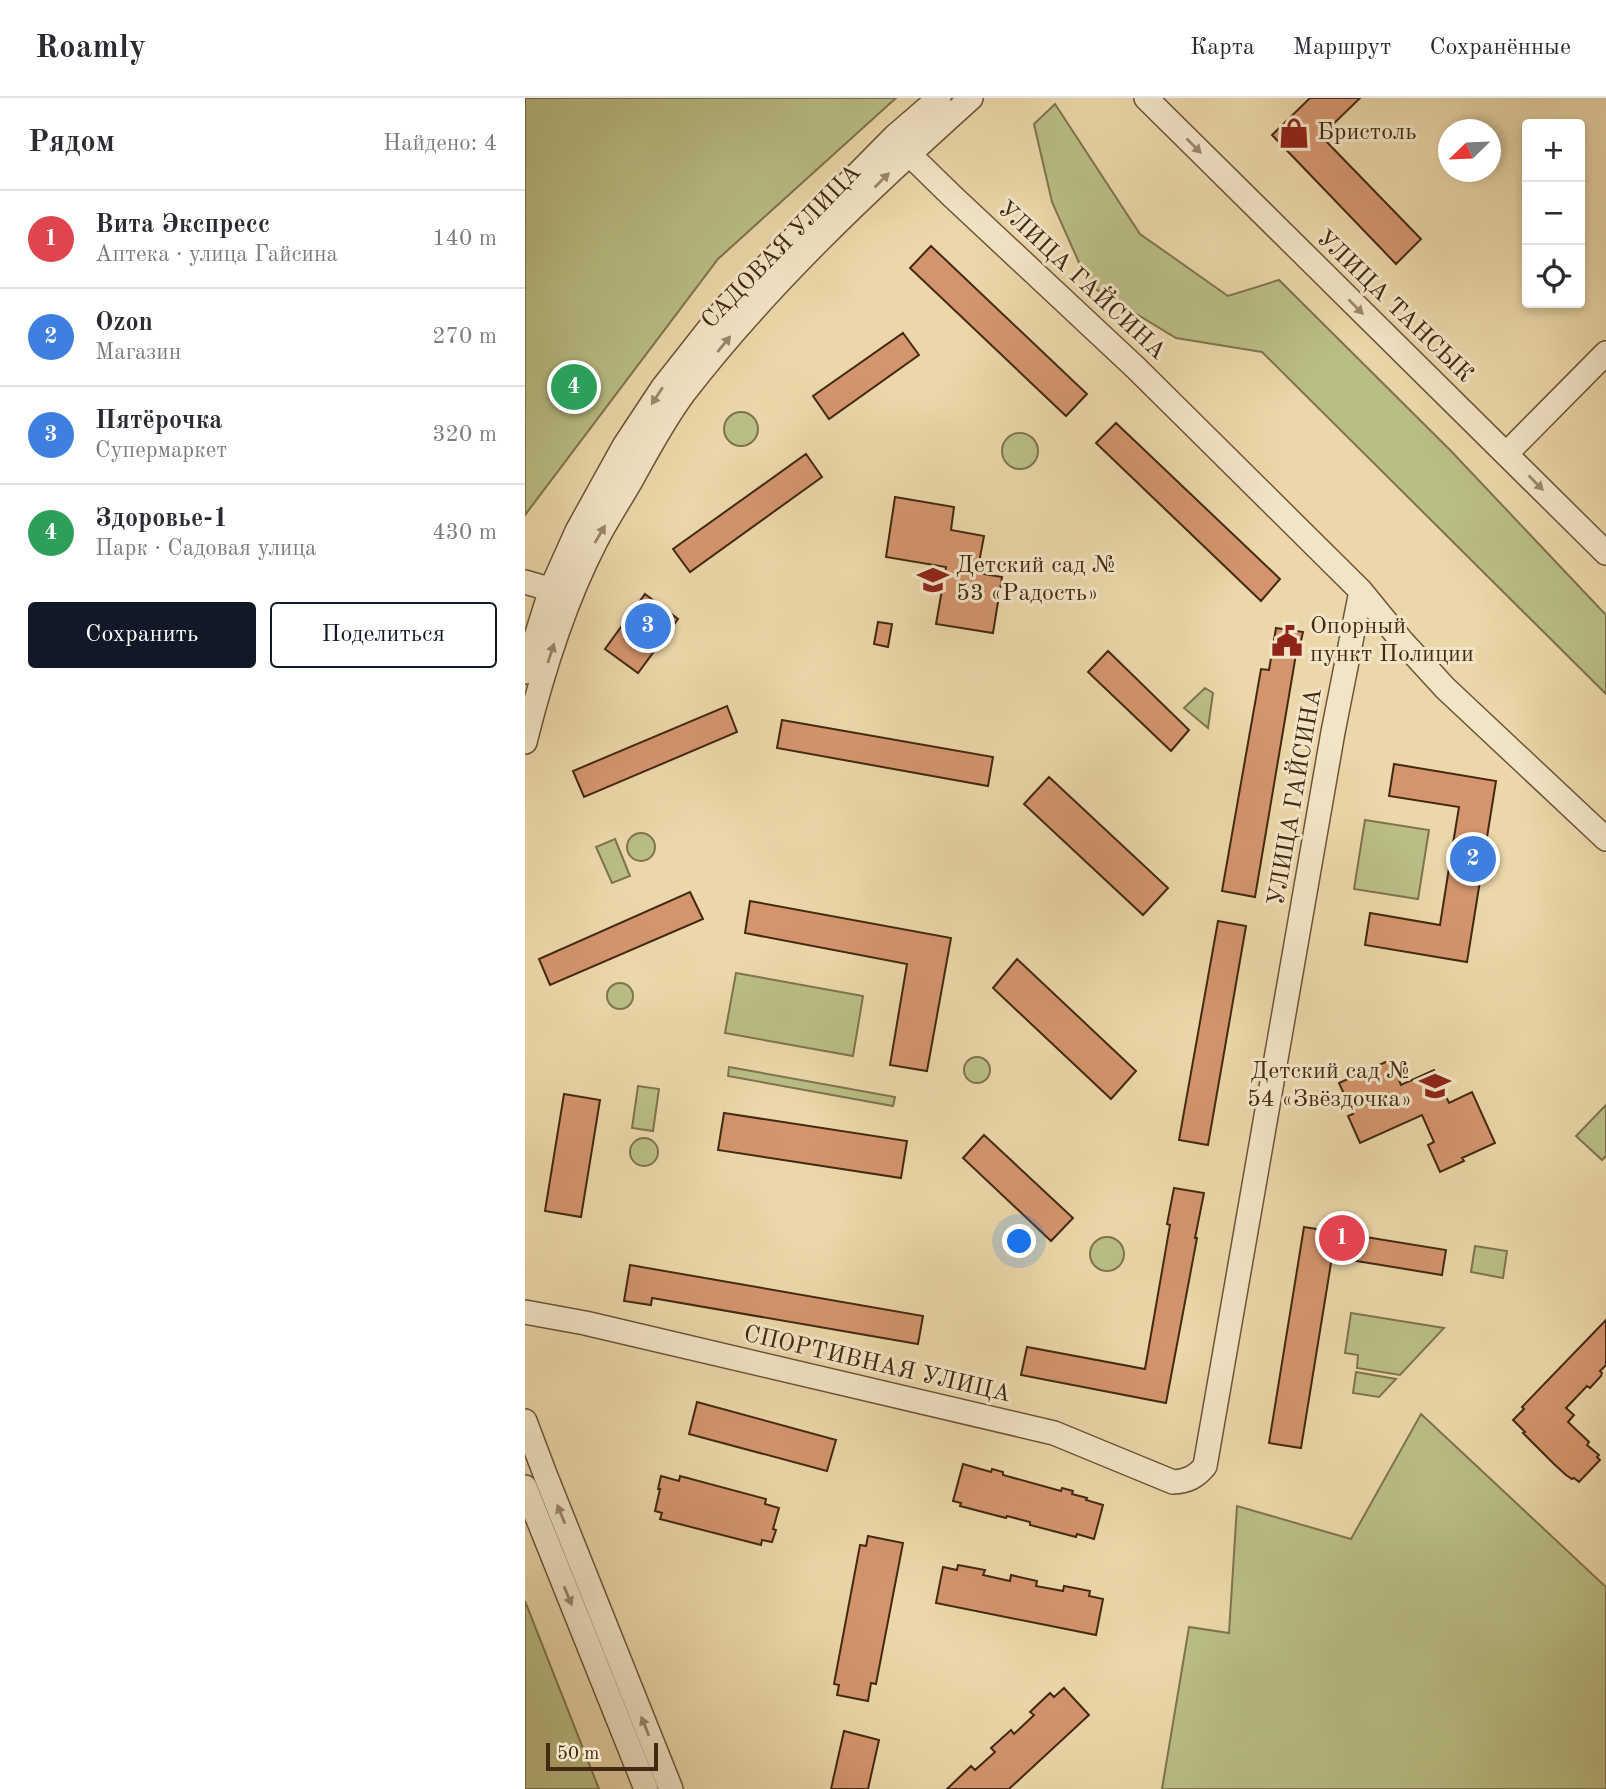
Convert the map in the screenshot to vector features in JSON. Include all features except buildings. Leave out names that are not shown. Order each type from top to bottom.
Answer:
[{"type":"street","name":"САДОВАЯ УЛИЦА","points":[[561,592],[577,531],[624,446],[663,387],[726,307],[895,136],[939,98]]},
{"type":"street","name":"САДОВАЯ УЛИЦА","points":[[561,592],[595,542],[665,420],[758,303],[909,154],[971,98]]},
{"type":"street","name":"УЛИЦА ТАНСЫК","points":[[1146,98],[1606,553]]},
{"type":"street","name":"УЛИЦА ГАЙСИНА","points":[[909,154],[1136,368],[1361,591],[1333,732],[1205,1466]]},
{"type":"street","points":[[1506,454],[1606,353]]},
{"type":"street","points":[[525,582],[561,592]]},
{"type":"street","points":[[1361,591],[1435,678],[1606,839]]},
{"type":"street","points":[[525,672],[561,592]]},
{"type":"street","points":[[525,742],[561,592]]},
{"type":"street","name":"СПОРТИВНАЯ УЛИЦА","points":[[525,1312],[585,1323],[1053,1433],[1173,1482],[1191,1479],[1205,1466]]},
{"type":"street","points":[[525,1421],[671,1789]]},
{"type":"street","points":[[525,1487],[646,1789]]},
{"type":"green space","points":[[525,98],[896,98],[718,259],[525,515]]},
{"type":"green space","points":[[1055,104],[1140,234],[1228,296],[1279,280],[1451,451],[1606,615],[1606,694],[1262,352],[1176,338],[1089,285],[1052,202],[1034,124]]},
{"type":"green space","points":[[741,412],[753,417],[758,429],[753,441],[741,446],[729,441],[724,429],[729,417]]},
{"type":"green space","points":[[1020,433],[1033,438],[1038,451],[1033,464],[1020,469],[1007,464],[1002,451],[1007,438]]},
{"type":"green space","points":[[1205,688],[1213,693],[1208,728],[1184,708]]},
{"type":"green space","points":[[1365,820],[1429,830],[1418,899],[1354,889]]},
{"type":"green space","points":[[641,833],[651,837],[655,847],[651,857],[641,861],[631,857],[627,847],[631,837]]},
{"type":"green space","points":[[615,839],[630,876],[612,883],[596,847]]},
{"type":"green space","points":[[736,973],[863,996],[853,1056],[725,1033]]},
{"type":"green space","points":[[620,983],[629,987],[633,996],[629,1005],[620,1009],[611,1005],[607,996],[611,987]]},
{"type":"green space","points":[[977,1057],[986,1061],[990,1070],[986,1079],[977,1083],[968,1079],[964,1070],[968,1061]]},
{"type":"green space","points":[[729,1067],[895,1097],[893,1106],[728,1076]]},
{"type":"green space","points":[[638,1086],[659,1089],[653,1131],[632,1128]]},
{"type":"green space","points":[[1606,1105],[1606,1156],[1602,1160],[1576,1136]]},
{"type":"green space","points":[[644,1138],[654,1142],[658,1152],[654,1162],[644,1166],[634,1162],[630,1152],[634,1142]]},
{"type":"green space","points":[[1107,1237],[1119,1242],[1124,1254],[1119,1266],[1107,1271],[1095,1266],[1090,1254],[1095,1242]]},
{"type":"green space","points":[[1475,1246],[1507,1251],[1503,1278],[1471,1272]]},
{"type":"green space","points":[[1351,1313],[1444,1328],[1400,1375],[1357,1368],[1358,1355],[1345,1353]]},
{"type":"green space","points":[[1356,1372],[1396,1379],[1379,1397],[1353,1393]]},
{"type":"green space","points":[[1421,1414],[1606,1587],[1606,1789],[1162,1789],[1189,1627],[1229,1633],[1237,1506],[1351,1539]]},
{"type":"green space","points":[[525,1601],[599,1789],[525,1789]]},
{"type":"place","name":"Бристоль","points":[[1294,133]]},
{"type":"place","name":"Здоровье-1","points":[[574,387]]},
{"type":"place","name":"Детский сад № 53 «Радость»","points":[[933,580]]},
{"type":"place","name":"Пятёрочка","points":[[648,626]]},
{"type":"place","name":"Опорный пункт Полиции","points":[[1287,641]]},
{"type":"place","name":"Ozon","points":[[1473,859]]},
{"type":"place","name":"Детский сад № 54 «Звёздочка»","points":[[1435,1086]]},
{"type":"place","name":"Вита Экспресс","points":[[1342,1238]]}]
